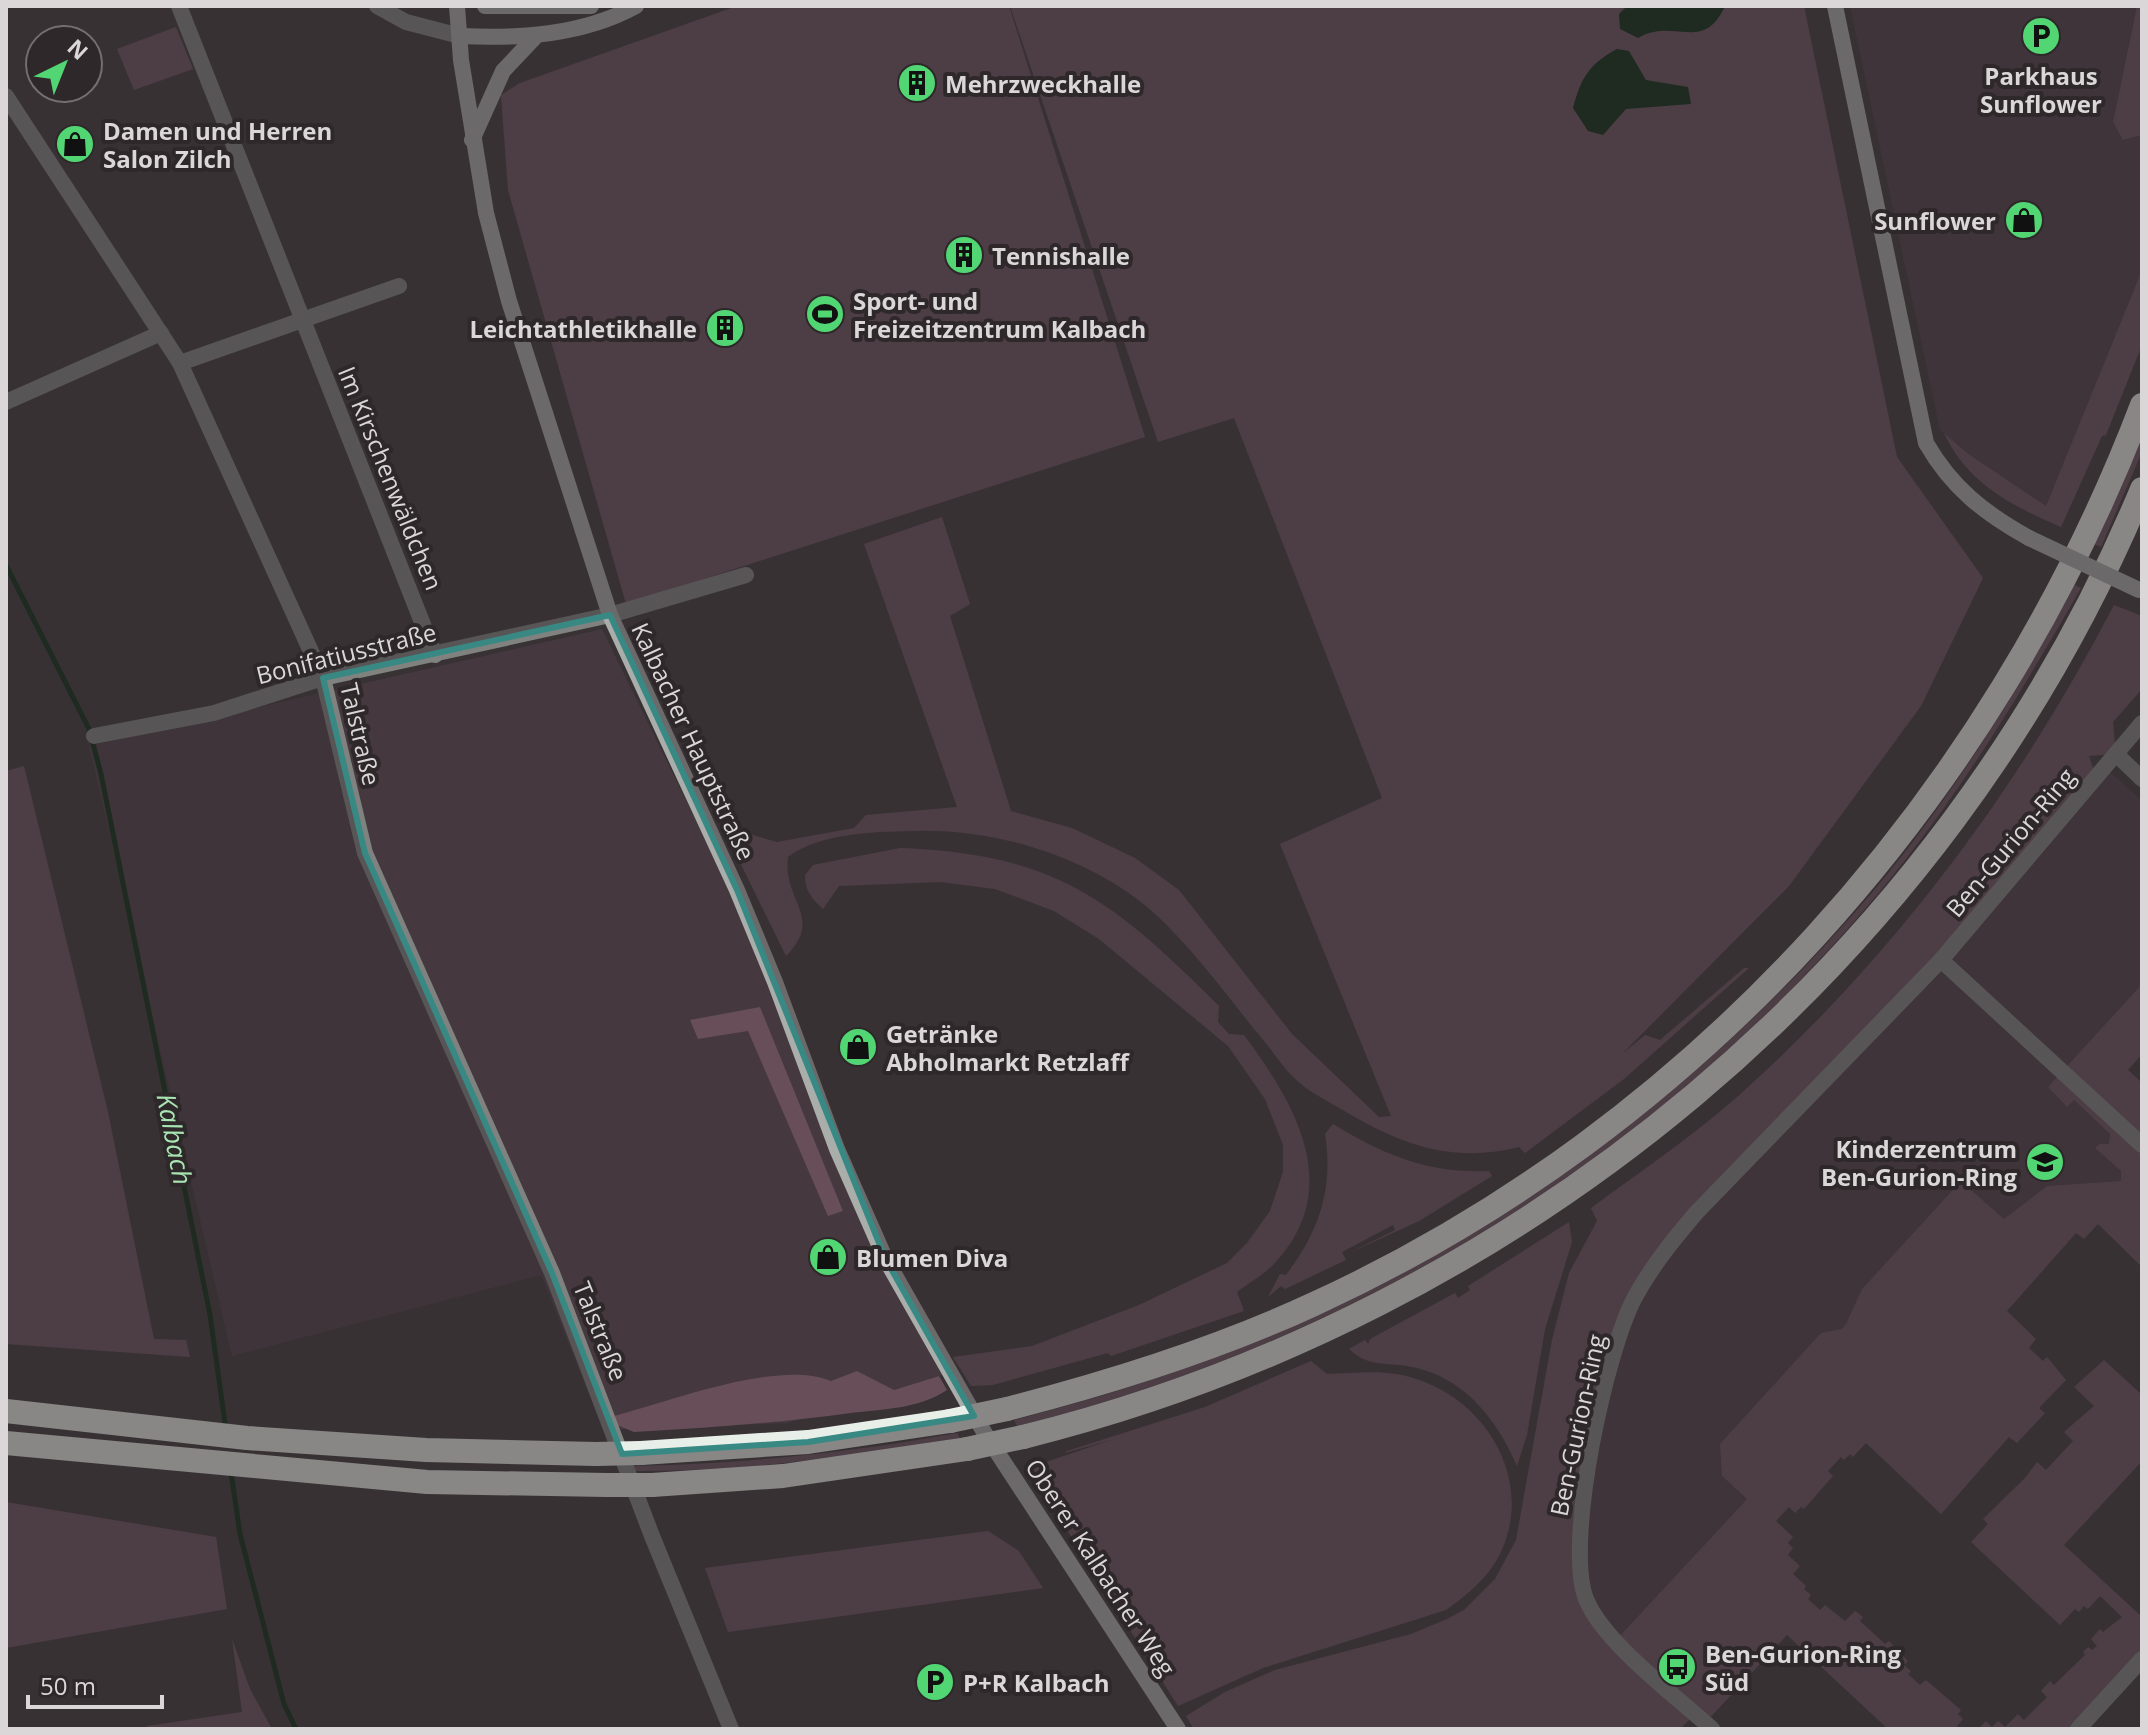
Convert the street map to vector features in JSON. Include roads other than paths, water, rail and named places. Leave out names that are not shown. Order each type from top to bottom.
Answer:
[{"type":"highway","points":[[6,1411],[247,1438],[426,1450],[596,1454],[808,1442],[950,1421],[1101,1384],[1179,1359],[1315,1304],[1378,1272],[1535,1180],[1684,1066],[1793,963],[1919,815],[2017,667],[2084,542],[2142,405]]},
{"type":"highway","points":[[6,1443],[427,1482],[652,1485],[783,1476],[976,1440],[1023,1437],[1170,1395],[1273,1354],[1386,1303],[1458,1264],[1576,1187],[1708,1086],[1818,982],[1937,843],[2042,686],[2114,556],[2142,489]]},
{"type":"street","name":"Im Kirschenwäldchen","points":[[179,6],[435,655]]},
{"type":"street","points":[[377,6],[406,22],[460,36],[537,35],[606,22],[636,6]]},
{"type":"street","name":"Kalbacher Hauptstraße","points":[[457,6],[472,140],[509,301],[610,615],[737,890],[837,1149],[885,1258],[976,1440]]},
{"type":"street","points":[[485,6],[591,6]]},
{"type":"street","points":[[1835,6],[1926,443],[1943,473],[1979,508],[2029,538],[2140,591]]},
{"type":"street","points":[[472,140],[503,71],[537,35]]},
{"type":"street","name":"Talstraße","points":[[6,96],[180,363],[323,678],[365,853],[552,1273],[652,1536],[731,1729]]},
{"type":"street","points":[[180,363],[399,286]]},
{"type":"street","points":[[6,402],[161,333]]},
{"type":"street","name":"Bonifatiusstraße","points":[[94,736],[214,713],[323,678],[610,615],[746,575]]},
{"type":"street","name":"Ben-Gurion-Ring","points":[[1712,1729],[1600,1624],[1586,1600],[1578,1572],[1577,1534],[1614,1350],[1634,1299],[1659,1258],[1686,1224],[1941,960],[2142,723]]},
{"type":"street","points":[[2116,754],[2142,779]]},
{"type":"street","points":[[1941,960],[2142,1145]]},
{"type":"street","name":"Oberer Kalbacher Weg","points":[[976,1440],[1178,1729]]},
{"type":"street","points":[[2078,1729],[2142,1659]]},
{"type":"waterway","name":"Kalbach","points":[[6,565],[89,729],[101,774],[210,1315],[226,1430]]},
{"type":"waterway","name":"Kalbach","points":[[231,1472],[240,1534],[284,1704],[296,1729]]},
{"type":"place","name":"Parkhaus Sunflower","points":[[2041,36]]},
{"type":"place","name":"Mehrzweckhalle","points":[[917,83]]},
{"type":"place","name":"Damen und Herren Salon Zilch","points":[[75,144]]},
{"type":"place","name":"Sunflower","points":[[2024,220]]},
{"type":"place","name":"Tennishalle","points":[[964,255]]},
{"type":"place","name":"Sport- und Freizeitzentrum Kalbach","points":[[825,314]]},
{"type":"place","name":"Leichtathletikhalle","points":[[725,328]]},
{"type":"place","name":"Getränke Abholmarkt Retzlaff","points":[[858,1047]]},
{"type":"place","name":"Kinderzentrum Ben-Gurion-Ring","points":[[2045,1162]]},
{"type":"place","name":"Blumen Diva","points":[[828,1257]]},
{"type":"place","name":"Ben-Gurion-Ring Süd","points":[[1677,1667]]},
{"type":"place","name":"P+R Kalbach","points":[[935,1682]]}]
